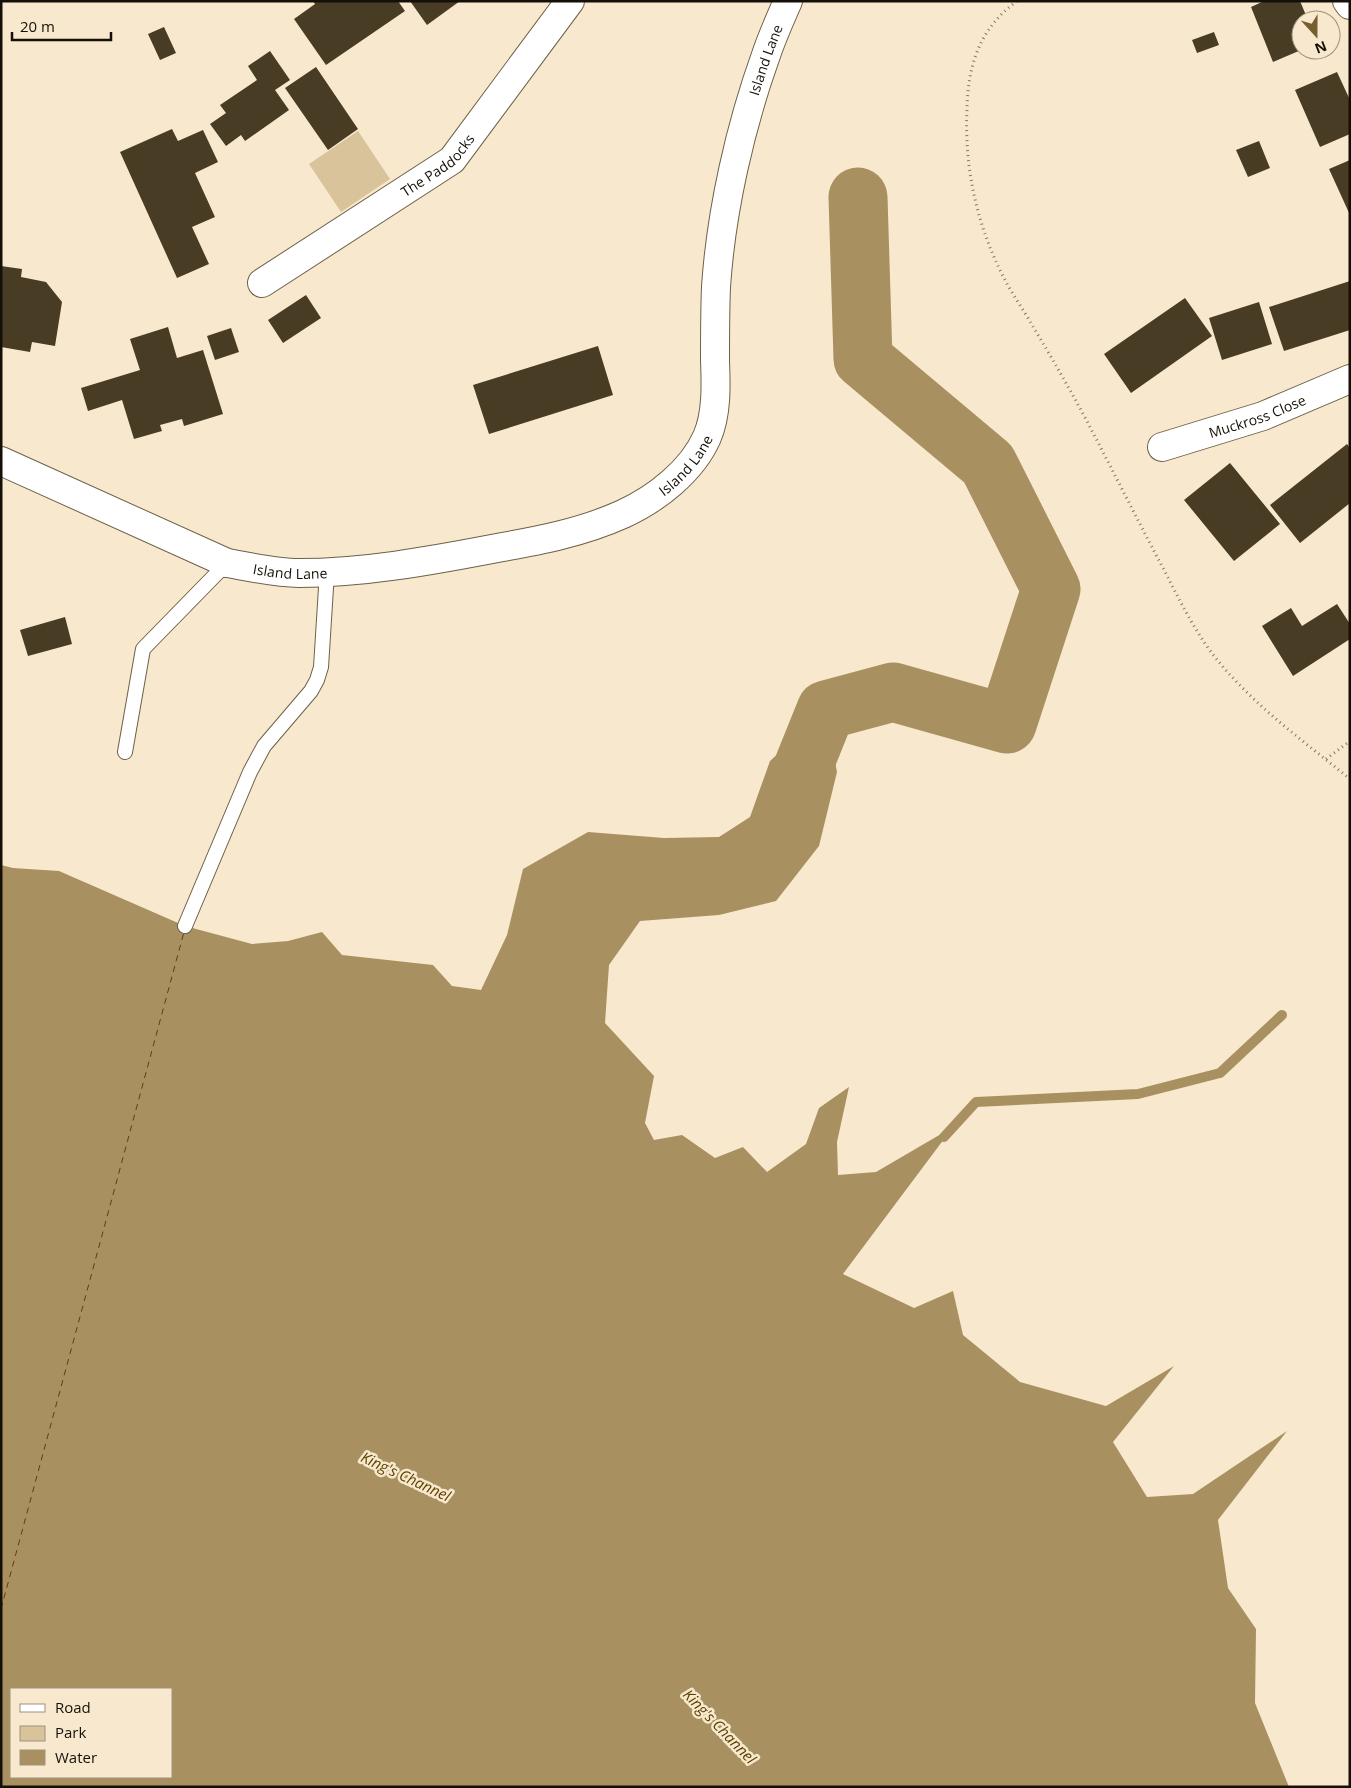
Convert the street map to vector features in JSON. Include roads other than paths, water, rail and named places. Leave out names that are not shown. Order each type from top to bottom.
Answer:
[{"type":"street","name":"The Paddocks","points":[[262,283],[452,160],[570,1]]},
{"type":"street","name":"Island Lane","points":[[1,461],[227,563],[274,571],[299,573],[327,572],[441,559],[553,538],[589,528],[625,514],[655,496],[680,475],[697,456],[708,435],[714,411],[716,382],[716,288],[722,229],[734,166],[749,108],[766,56],[788,1]]},
{"type":"street","points":[[1347,1],[1350,5]]},
{"type":"street","name":"Muckross Close","points":[[1162,447],[1263,416],[1350,378]]},
{"type":"lane","points":[[125,752],[143,649],[227,563]]},
{"type":"lane","points":[[186,926],[250,772],[264,746],[311,691],[317,680],[321,667],[327,572]]},
{"type":"water","name":"King's Channel","points":[[826,710],[837,772],[819,846],[776,901],[719,915],[640,921],[609,965],[605,1023],[654,1076],[645,1123],[654,1140],[682,1135],[715,1158],[743,1147],[767,1172],[806,1144],[819,1108],[849,1087],[837,1142],[838,1175],[876,1172],[953,1127],[843,1274],[914,1308],[953,1291],[963,1335],[1020,1382],[1106,1406],[1174,1366],[1113,1442],[1147,1497],[1193,1494],[1287,1431],[1218,1520],[1228,1588],[1256,1629],[1255,1703],[1289,1787],[1,1787],[1,865],[13,868],[59,871],[185,926],[252,944],[288,941],[322,932],[342,955],[433,965],[452,986],[481,990],[507,935],[523,869],[588,832],[664,838],[719,837],[750,817],[770,761]]},
{"type":"waterway","points":[[795,787],[826,710],[893,692],[1007,724],[1051,589],[988,464],[863,359],[858,197]]},
{"type":"waterway","points":[[944,1137],[976,1102],[1138,1094],[1220,1073],[1282,1015]]}]
